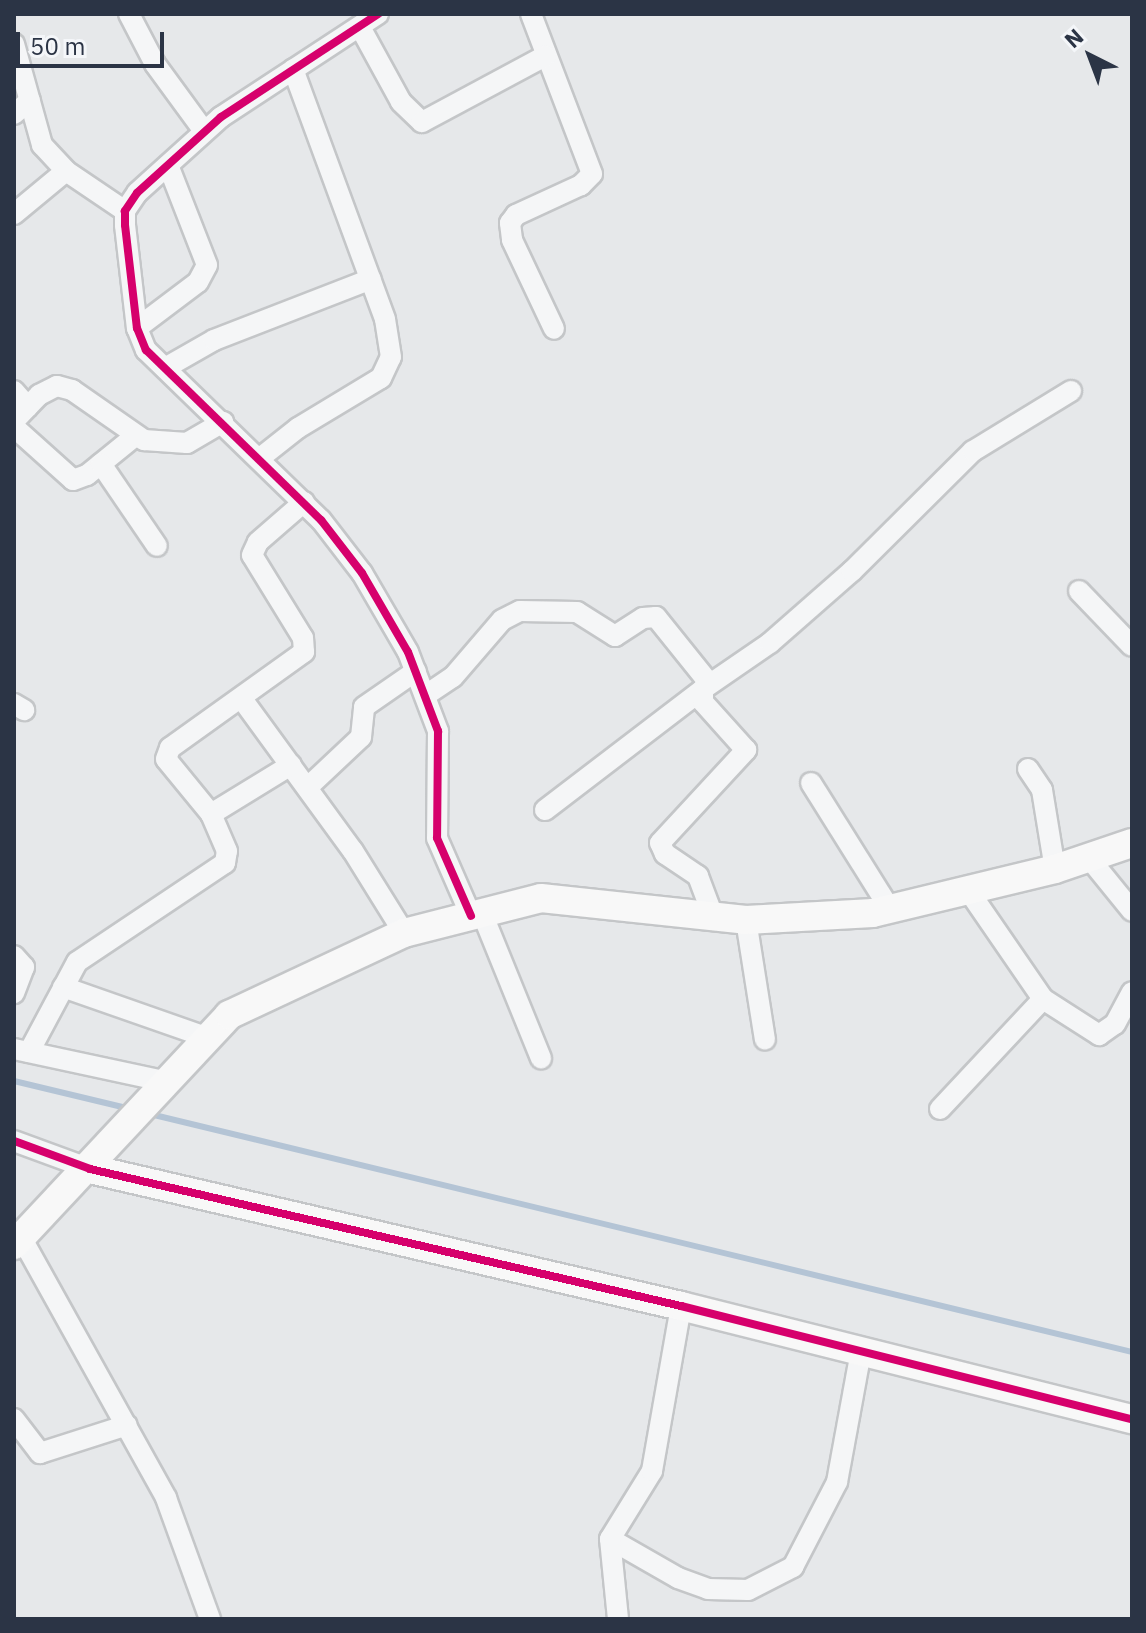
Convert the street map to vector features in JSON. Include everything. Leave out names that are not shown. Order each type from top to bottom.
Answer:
[{"type":"main road","points":[[18,1241],[95,1162],[159,1085],[229,1015],[404,933],[541,898],[746,920],[890,909],[1055,869],[1132,843]]},
{"type":"main road","points":[[95,1162],[1132,1419]]},
{"type":"street","points":[[129,14],[155,64],[204,131]]},
{"type":"street","points":[[378,14],[204,131],[125,211],[137,328],[146,350],[304,502],[362,573],[426,695],[440,755],[437,838],[541,1058]]},
{"type":"street","points":[[531,14],[592,174],[581,185],[516,215],[510,223],[512,240],[554,329]]},
{"type":"street","points":[[360,27],[408,112],[422,122],[545,56]]},
{"type":"street","points":[[14,44],[42,145],[66,171],[125,211]]},
{"type":"street","points":[[260,458],[389,369],[390,340],[371,279],[293,69]]},
{"type":"street","points":[[14,114],[30,100]]},
{"type":"street","points":[[137,328],[198,282],[207,265],[168,165]]},
{"type":"street","points":[[14,214],[66,171]]},
{"type":"street","points":[[165,368],[214,340],[371,279]]},
{"type":"street","points":[[19,406],[48,389],[64,386],[135,436],[176,445],[223,422]]},
{"type":"street","points":[[545,810],[706,686],[757,652],[812,607],[973,451],[1071,391]]},
{"type":"street","points":[[14,427],[65,477],[79,479],[135,436]]},
{"type":"street","points":[[101,464],[157,546]]},
{"type":"street","points":[[159,1085],[21,1051],[89,952],[225,863],[227,851],[211,814],[169,766],[166,754],[304,652],[303,638],[252,555],[258,542],[304,502]]},
{"type":"street","points":[[1079,591],[1132,646]]},
{"type":"street","points":[[426,695],[453,677],[502,620],[520,611],[577,612],[615,636],[643,618],[656,617],[706,686],[703,702],[746,750],[660,843],[665,854],[698,876],[713,916]]},
{"type":"street","points":[[308,787],[361,737],[364,707],[416,671]]},
{"type":"street","points":[[242,699],[308,787],[404,933]]},
{"type":"street","points":[[211,814],[291,765]]},
{"type":"street","points":[[1028,769],[1042,790],[1055,869]]},
{"type":"street","points":[[811,783],[890,909]]},
{"type":"street","points":[[1089,858],[1132,911]]},
{"type":"street","points":[[968,890],[1043,999],[1099,1035],[1115,1024],[1132,992]]},
{"type":"street","points":[[746,920],[765,1040]]},
{"type":"street","points":[[14,956],[24,967],[14,993]]},
{"type":"street","points":[[63,987],[206,1037]]},
{"type":"street","points":[[940,1109],[1043,999]]},
{"type":"street","points":[[14,1141],[95,1162]]},
{"type":"street","points":[[18,1241],[127,1425],[179,1528],[210,1619]]},
{"type":"street","points":[[618,1619],[610,1539],[652,1471],[681,1306]]},
{"type":"street","points":[[610,1539],[708,1589],[748,1590],[793,1567],[837,1482],[861,1351]]},
{"type":"street","points":[[14,1419],[40,1453],[127,1425]]},
{"type":"waterway","points":[[14,1081],[131,1109]]},
{"type":"waterway","points":[[150,1114],[1132,1352]]},
{"type":"cycle path","points":[[378,14],[221,117],[137,193],[125,211],[125,225],[137,328],[146,350],[321,520],[362,573],[408,652],[438,731],[437,838],[471,916]]},
{"type":"cycle path","points":[[14,1141],[90,1169],[681,1306],[1132,1419]]}]
